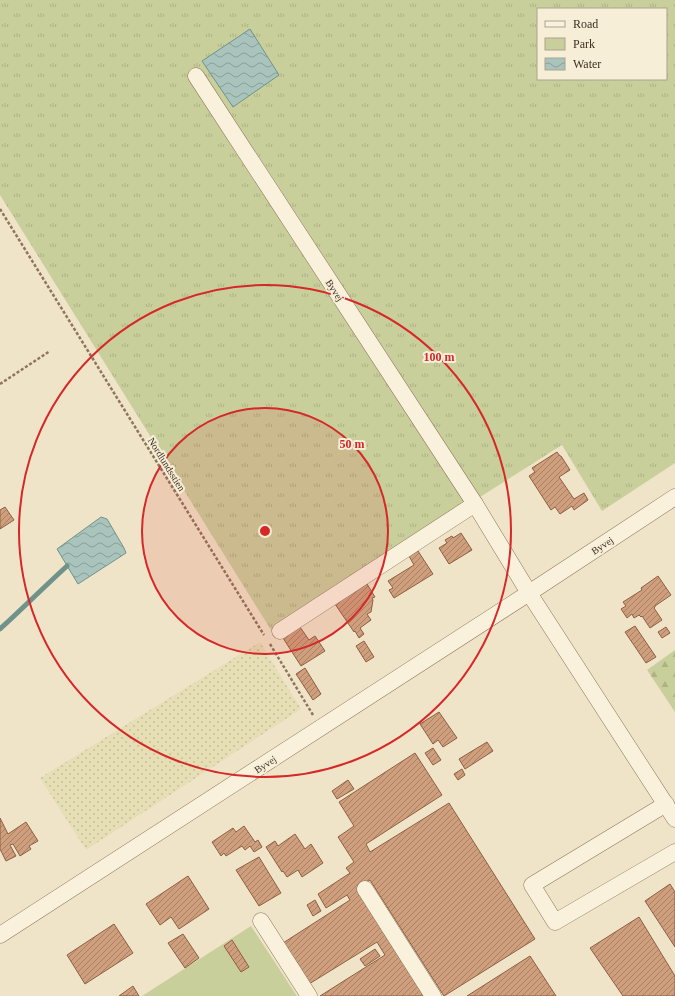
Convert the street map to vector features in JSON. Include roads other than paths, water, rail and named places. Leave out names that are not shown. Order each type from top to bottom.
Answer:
[{"type":"street","name":"Byvej","points":[[196,76],[475,504],[529,594]]},
{"type":"street","name":"Byvej","points":[[0,935],[529,594],[675,497]]},
{"type":"street","points":[[274,636],[475,504]]},
{"type":"street","points":[[529,594],[675,819]]},
{"type":"street","points":[[666,804],[532,885],[555,922],[675,852]]},
{"type":"street","points":[[365,889],[433,996]]},
{"type":"street","points":[[261,921],[308,996]]},
{"type":"water","points":[[250,29],[279,75],[233,107],[202,61]]},
{"type":"water","points":[[101,517],[107,519],[126,553],[78,584],[57,549]]},
{"type":"waterway","points":[[0,629],[67,566]]}]
